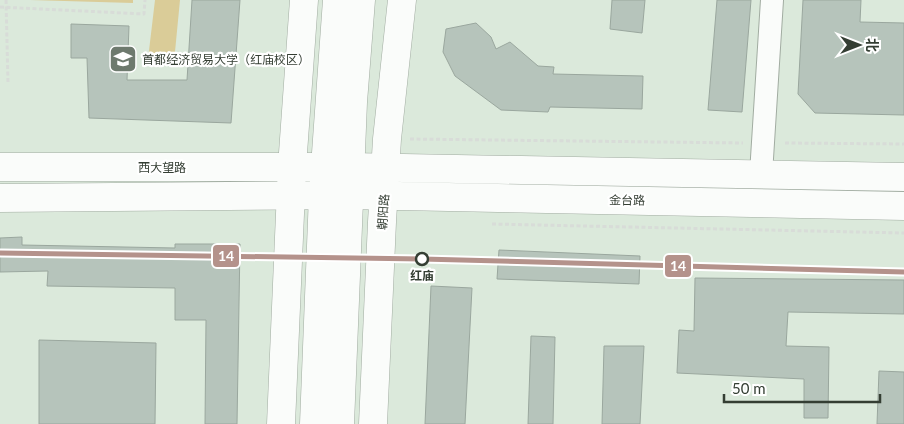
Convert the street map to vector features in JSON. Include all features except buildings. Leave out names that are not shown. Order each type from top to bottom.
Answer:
[{"type":"main road","points":[[281,424],[292,167],[304,0]]},
{"type":"main road","points":[[337,0],[338,167],[350,195],[340,424]]},
{"type":"main road","points":[[314,424],[323,195],[338,167],[361,0]]},
{"type":"main road","name":"朝阳路","points":[[373,424],[387,139],[402,0]]},
{"type":"main road","name":"西大望路","points":[[0,167],[338,167]]},
{"type":"main road","points":[[338,167],[904,177]]},
{"type":"main road","points":[[0,198],[323,195]]},
{"type":"main road","name":"金台路","points":[[323,195],[904,206]]},
{"type":"street","points":[[761,174],[772,0]]},
{"type":"path","points":[[6,0],[8,83]]},
{"type":"path","points":[[0,8],[144,14],[144,0]]},
{"type":"path","points":[[387,139],[904,144]]},
{"type":"path","points":[[490,224],[904,233]]},
{"type":"shaded area","points":[[30,0],[133,0],[133,3]]},
{"type":"shaded area","points":[[155,0],[180,0],[174,62],[148,59]]},
{"type":"transit line","name":"14","points":[[0,253],[422,259],[904,272]]},
{"type":"place","name":"首都经济贸易大学（红庙校区）","points":[[123,59]]},
{"type":"place","name":"红庙","points":[[422,259]]}]
